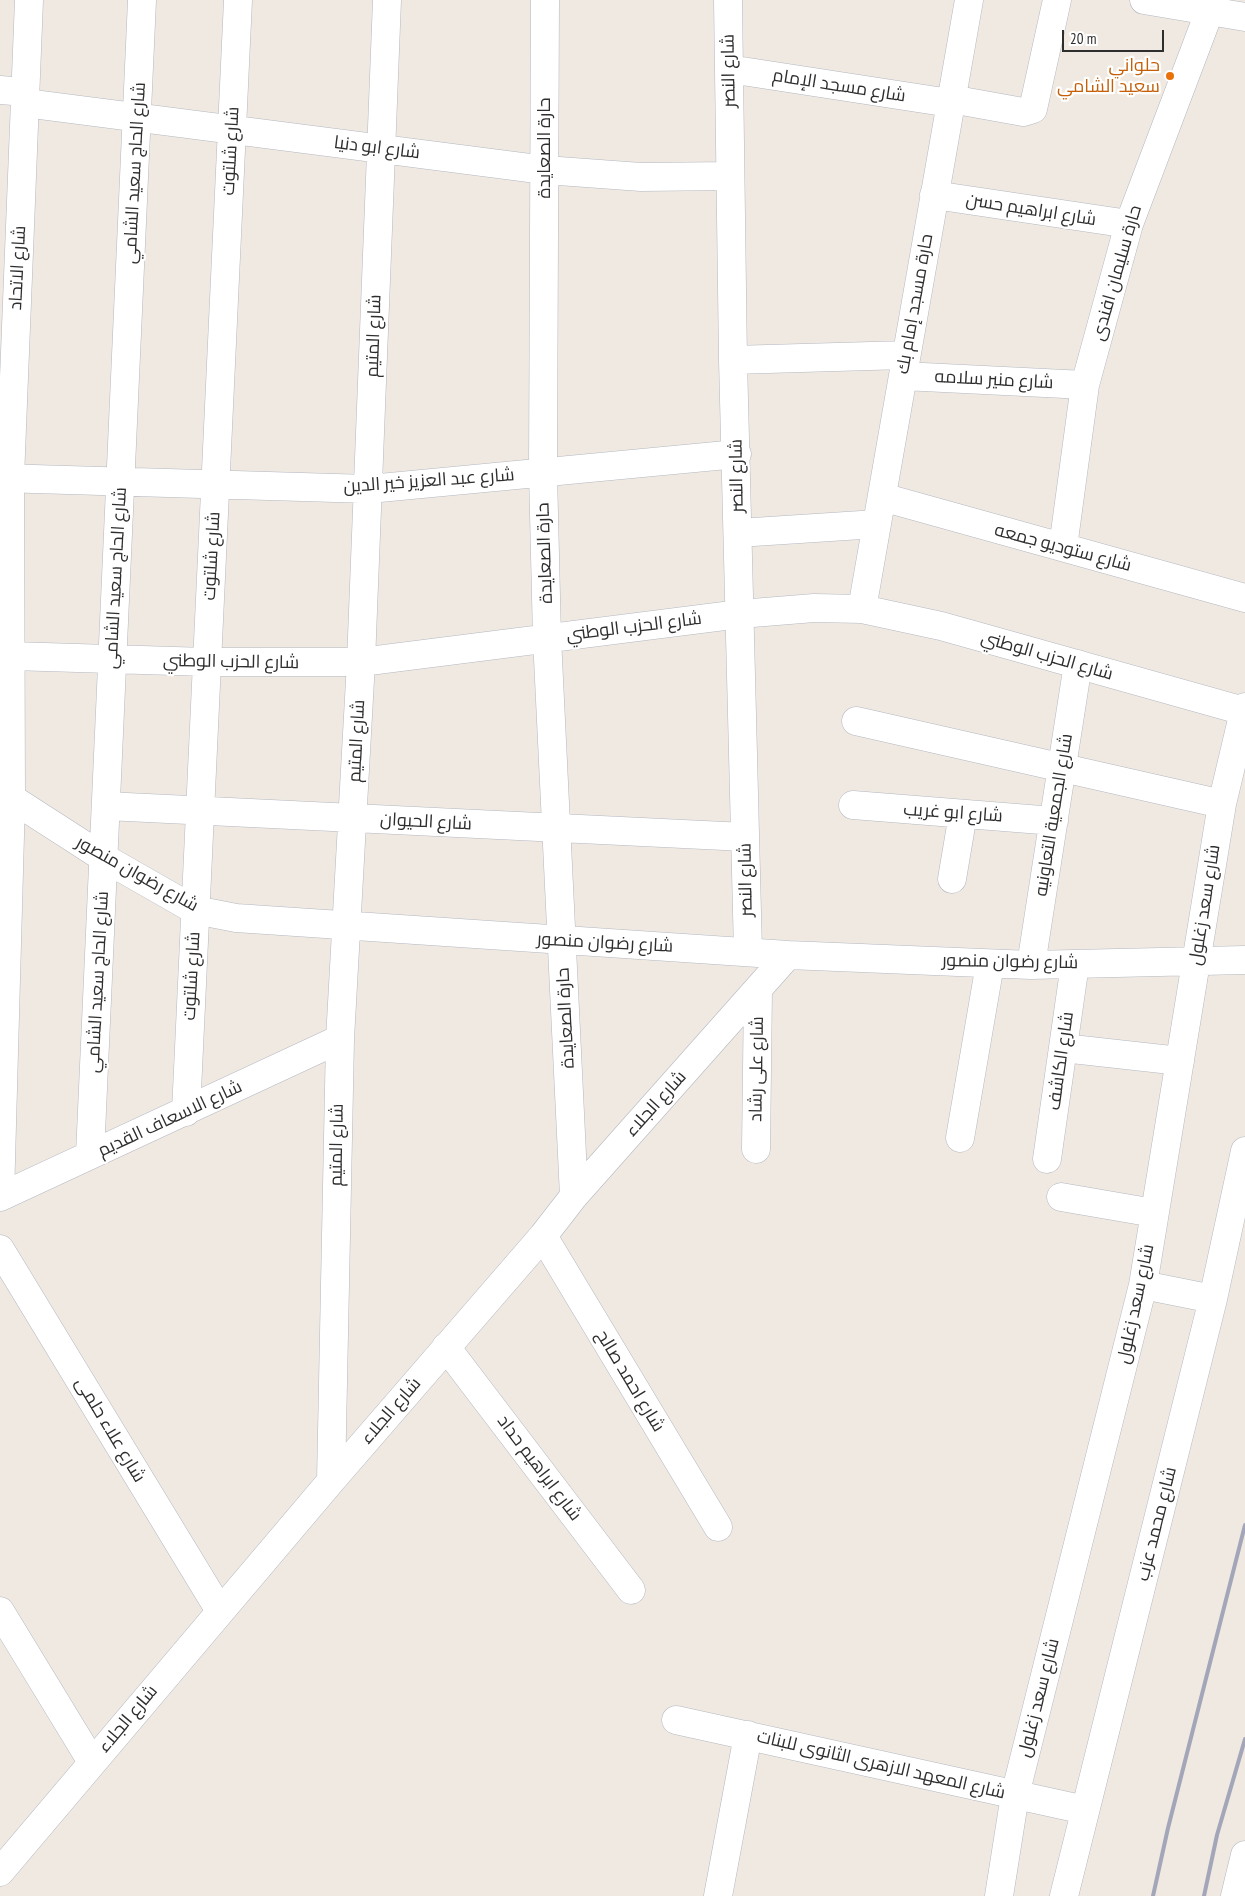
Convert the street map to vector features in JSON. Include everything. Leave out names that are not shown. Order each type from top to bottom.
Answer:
[{"type":"street","name":"شارع الاتحاد","points":[[0,1197],[8,640],[5,478],[9,255],[17,95],[29,0]]},
{"type":"street","name":"شارع الحاج سعيد الشامي","points":[[90,1156],[142,0]]},
{"type":"street","name":"شارع شلتوت","points":[[186,1112],[238,0]]},
{"type":"street","name":"شارع المتيم","points":[[331,1481],[340,1039],[361,662],[387,0]]},
{"type":"street","name":"حارة الصعايدة","points":[[545,0],[543,473],[547,638],[574,1196]]},
{"type":"street","name":"شارع النصر","points":[[728,0],[733,360],[737,454],[748,951]]},
{"type":"street","name":"حارة مسجد إمام بك","points":[[862,609],[969,0]]},
{"type":"street","name":"شارع مسجد الإمام","points":[[729,68],[1023,112],[1033,110],[1057,0]]},
{"type":"street","points":[[1144,0],[1233,11]]},
{"type":"street","name":"حارة سليمان افندى","points":[[1063,547],[1085,385],[1129,224],[1233,11]]},
{"type":"street","name":"شارع ابو دنيا","points":[[17,95],[137,118],[544,170],[641,177],[730,176]]},
{"type":"street","name":"شارع ابراهيم حسن","points":[[934,195],[1129,224]]},
{"type":"street","name":"شارع منير سلامه","points":[[733,360],[904,365],[1085,385]]},
{"type":"street","name":"شارع عبد العزيز خير الدين","points":[[5,478],[368,489],[737,454]]},
{"type":"street","name":"شارع ستوديو جمعه","points":[[882,497],[1245,598]]},
{"type":"street","points":[[738,533],[877,524]]},
{"type":"street","name":"شارع الحزب الوطني","points":[[8,640],[112,660],[361,662],[740,614],[814,608],[862,609],[941,626],[1244,709]]},
{"type":"street","name":"شارع الجمعية التعاونيه","points":[[1031,966],[1078,664]]},
{"type":"street","name":"شارع سعد زغلول","points":[[998,1896],[1015,1795],[1143,1285],[1222,804],[1244,709]]},
{"type":"street","points":[[856,721],[1222,804]]},
{"type":"street","name":"شارع رضوان منصور","points":[[6,795],[104,858],[195,910],[236,918],[788,955],[1031,966],[1245,960]]},
{"type":"street","name":"شارع ابو غريب","points":[[853,805],[1054,821]]},
{"type":"street","name":"شارع الحيوان","points":[[106,806],[745,837]]},
{"type":"street","points":[[952,879],[963,814]]},
{"type":"street","name":"شارع الجلاء","points":[[0,1872],[220,1611],[543,1236],[574,1196],[788,955]]},
{"type":"street","points":[[960,1138],[990,964]]},
{"type":"street","name":"شارع الكاشف","points":[[1047,1159],[1075,964]]},
{"type":"street","name":"شارع على رشاد","points":[[756,1149],[758,989]]},
{"type":"street","name":"شارع الاسعاف القديم","points":[[0,1197],[340,1039]]},
{"type":"street","points":[[1063,1048],[1180,1061]]},
{"type":"street","name":"شارع محمد عزب","points":[[1064,1896],[1213,1299],[1245,1152]]},
{"type":"street","points":[[1061,1197],[1154,1213]]},
{"type":"street","name":"شارع احمد صالح","points":[[543,1236],[718,1527]]},
{"type":"street","name":"شارع علاء حلمى","points":[[0,1249],[220,1611]]},
{"type":"street","points":[[1143,1285],[1213,1299]]},
{"type":"street","name":"شارع ابراهيم حداد","points":[[446,1347],[631,1590]]},
{"type":"street","points":[[0,1611],[92,1762]]},
{"type":"street","name":"شارع المعهد الازهرى الثانوى للبنات","points":[[676,1720],[1085,1810]]},
{"type":"street","points":[[718,1896],[748,1735]]},
{"type":"street","points":[[1235,1896],[1245,1855]]},
{"type":"railway","points":[[1153,1896],[1168,1828],[1245,1525]]},
{"type":"railway","points":[[1204,1896],[1217,1835],[1245,1739]]},
{"type":"place","name":"حلواني سعيد الشامي","points":[[1170,76]]}]
